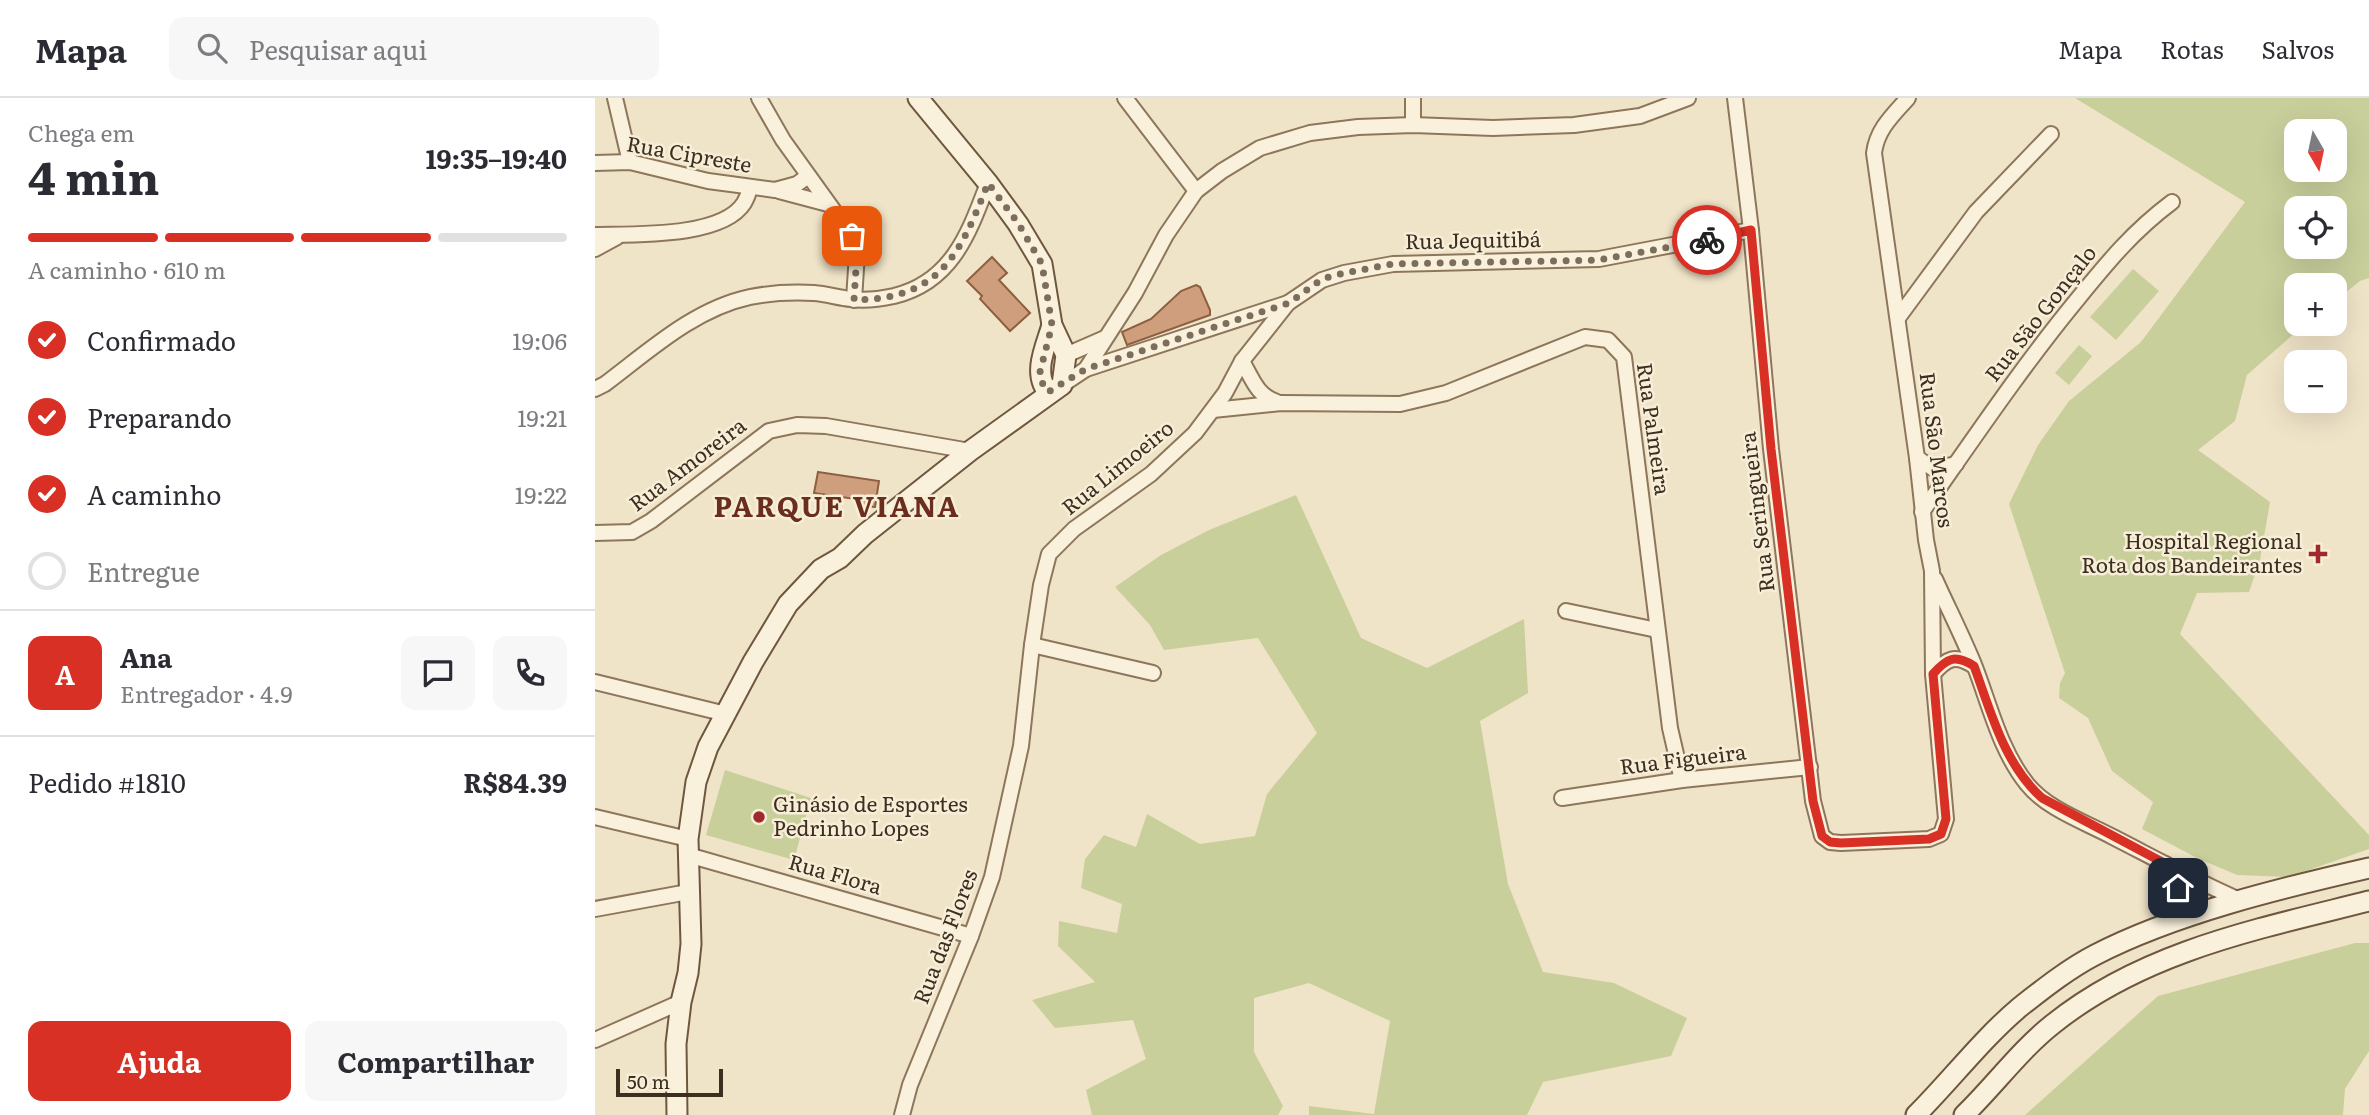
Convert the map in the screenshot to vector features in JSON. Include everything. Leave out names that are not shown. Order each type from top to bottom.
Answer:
[{"type":"main road","points":[[677,1115],[676,1044],[691,944],[688,847],[696,782],[708,747],[753,662],[788,604],[821,569],[840,558],[865,534],[970,450],[1055,388],[1066,355],[1052,325],[1042,264],[1018,223],[918,98]]},
{"type":"main road","points":[[1027,408],[1052,325]]},
{"type":"main road","points":[[1040,372],[1066,355]]},
{"type":"main road","points":[[1040,372],[1041,381],[1055,388]]},
{"type":"main road","points":[[1916,1115],[2018,1009],[2061,976],[2092,957],[2120,943],[2183,919],[2324,878],[2369,868]]},
{"type":"main road","points":[[1964,1115],[2052,1025],[2107,986],[2168,957],[2369,901]]},
{"type":"street","points":[[615,98],[629,162]]},
{"type":"street","points":[[759,98],[783,140],[852,236],[857,253],[854,300]]},
{"type":"street","points":[[1125,98],[1196,191]]},
{"type":"street","points":[[1413,98],[1413,125]]},
{"type":"street","points":[[1055,388],[1086,369],[1135,293],[1166,235],[1196,191],[1242,158],[1273,143],[1310,133],[1346,128],[1413,125],[1493,128],[1574,125],[1640,116],[1688,98]]},
{"type":"street","name":"Rua Seringueira","points":[[1735,98],[1751,230],[1771,449],[1815,811],[1822,836]]},
{"type":"street","name":"Rua São Marcos","points":[[1822,836],[1830,842],[1841,843],[1929,839],[1941,834],[1946,819],[1933,674],[1932,571],[1874,153],[1875,140],[1883,126],[1908,98]]},
{"type":"street","points":[[1898,318],[1976,212],[2051,134]]},
{"type":"street","name":"Rua Cipreste","points":[[595,163],[629,162],[708,181],[775,190],[828,204]]},
{"type":"street","name":"Rua Cipreste","points":[[775,190],[787,188],[808,176]]},
{"type":"street","points":[[595,389],[678,330],[712,310],[750,297],[816,293],[854,300],[877,300],[908,292],[937,276],[957,252],[988,183]]},
{"type":"street","points":[[595,235],[688,231],[709,225],[729,216],[744,204],[751,187]]},
{"type":"street","name":"Rua São Gonçalo","points":[[1922,512],[2036,350],[2123,244],[2139,227],[2172,202]]},
{"type":"street","name":"Rua Jequitibá","points":[[1086,369],[1289,303],[1322,279],[1344,273],[1393,264],[1599,260],[1751,230]]},
{"type":"street","points":[[595,248],[625,234]]},
{"type":"street","name":"Rua Limoeiro","points":[[1032,645],[1041,585],[1049,554],[1074,529],[1173,455],[1213,410],[1242,361],[1289,303]]},
{"type":"street","name":"Rua Palmeira","points":[[1213,410],[1281,403],[1401,404],[1446,393],[1585,337],[1608,340],[1624,357],[1670,728],[1682,780]]},
{"type":"street","points":[[1066,355],[1105,338]]},
{"type":"street","points":[[1242,361],[1260,393],[1266,399],[1281,403]]},
{"type":"street","name":"Rua Amoreira","points":[[595,533],[632,532],[651,521],[769,431],[797,425],[826,426],[970,450]]},
{"type":"street","points":[[1917,458],[1934,469],[1956,464]]},
{"type":"street","points":[[1932,571],[1974,666],[2003,744],[2029,786],[2051,803],[2196,881],[2242,901]]},
{"type":"street","points":[[1566,611],[1657,630]]},
{"type":"street","points":[[1032,645],[1153,673]]},
{"type":"street","name":"Rua das Flores","points":[[902,1115],[910,1085],[971,936],[992,877],[1021,746],[1032,645]]},
{"type":"street","points":[[1933,674],[1941,665],[1956,659],[1974,666]]},
{"type":"street","points":[[595,682],[726,714]]},
{"type":"street","name":"Rua Figueira","points":[[1562,798],[1682,780],[1810,767]]},
{"type":"street","name":"Rua Flora","points":[[595,817],[971,936]]},
{"type":"street","points":[[2164,863],[2178,888],[2183,919]]},
{"type":"street","points":[[595,909],[688,892]]},
{"type":"street","points":[[595,1040],[681,1002]]},
{"type":"green space","points":[[2075,98],[2369,98],[2369,278],[2360,281],[2347,291],[2347,273],[2284,273],[2284,336],[2291,336],[2247,375],[2235,421],[2198,450],[2270,502],[2260,560],[2249,592],[2197,593],[2180,634],[2369,835],[2369,849],[2289,877],[2237,875],[2199,859],[2142,829],[2153,802],[2112,771],[2088,718],[2059,698],[2060,683],[2065,673],[2009,504],[2038,445],[2069,401],[2141,342],[2245,202]]},
{"type":"green space","points":[[2133,269],[2159,291],[2116,340],[2090,317]]},
{"type":"green space","points":[[2079,345],[2092,356],[2069,385],[2055,373]]},
{"type":"green space","points":[[1296,495],[1361,638],[1427,668],[1524,619],[1528,693],[1480,721],[1508,884],[1543,972],[1614,983],[1687,1018],[1671,1056],[1543,1082],[1527,1115],[1309,1115],[1309,1106],[1374,1114],[1390,1021],[1309,983],[1254,998],[1254,1052],[1283,1106],[1278,1115],[1092,1115],[1086,1090],[1146,1059],[1133,1020],[1055,1028],[1032,1000],[1095,982],[1058,946],[1059,921],[1117,933],[1122,904],[1081,888],[1085,859],[1104,835],[1136,847],[1147,814],[1200,844],[1255,836],[1267,794],[1317,733],[1258,638],[1164,650],[1150,625],[1115,587],[1161,555],[1209,530]]},
{"type":"green space","name":"Ginásio de Esportes Pedrinho Lopes","points":[[725,770],[811,798],[794,860],[706,835]]},
{"type":"green space","points":[[2355,943],[2369,943],[2369,1051],[2345,1089],[2343,1115],[2025,1115],[2158,996]]},
{"type":"building","points":[[992,257],[1007,273],[999,280],[1030,313],[1010,331],[967,281]]},
{"type":"building","points":[[1196,285],[1200,287],[1210,315],[1127,345],[1122,332],[1151,319],[1181,291]]},
{"type":"building","points":[[818,472],[879,481],[875,507],[862,506],[862,500],[814,493]]},
{"type":"way so far","points":[[852,236],[857,253],[854,300],[877,300],[908,292],[937,276],[957,252],[988,183],[1018,223],[1042,264],[1052,325],[1040,372],[1041,381],[1048,392],[1086,369],[1289,303],[1322,279],[1344,273],[1393,264],[1599,260],[1707,240]]},
{"type":"place","name":"Hospital Regional Rota dos Bandeirantes","points":[[2318,554]]},
{"type":"place","name":"Ginásio de Esportes Pedrinho Lopes","points":[[759,817]]},
{"type":"district","name":"PARQUE VIANA","points":[[837,507]]},
{"type":"route","points":[[1707,240],[1751,230],[1771,449],[1813,801],[1822,836],[1830,842],[1841,843],[1929,839],[1941,834],[1946,819],[1933,674],[1949,660],[1964,660],[1974,666],[2003,744],[2029,786],[2042,798],[2164,863],[2178,888]]}]
